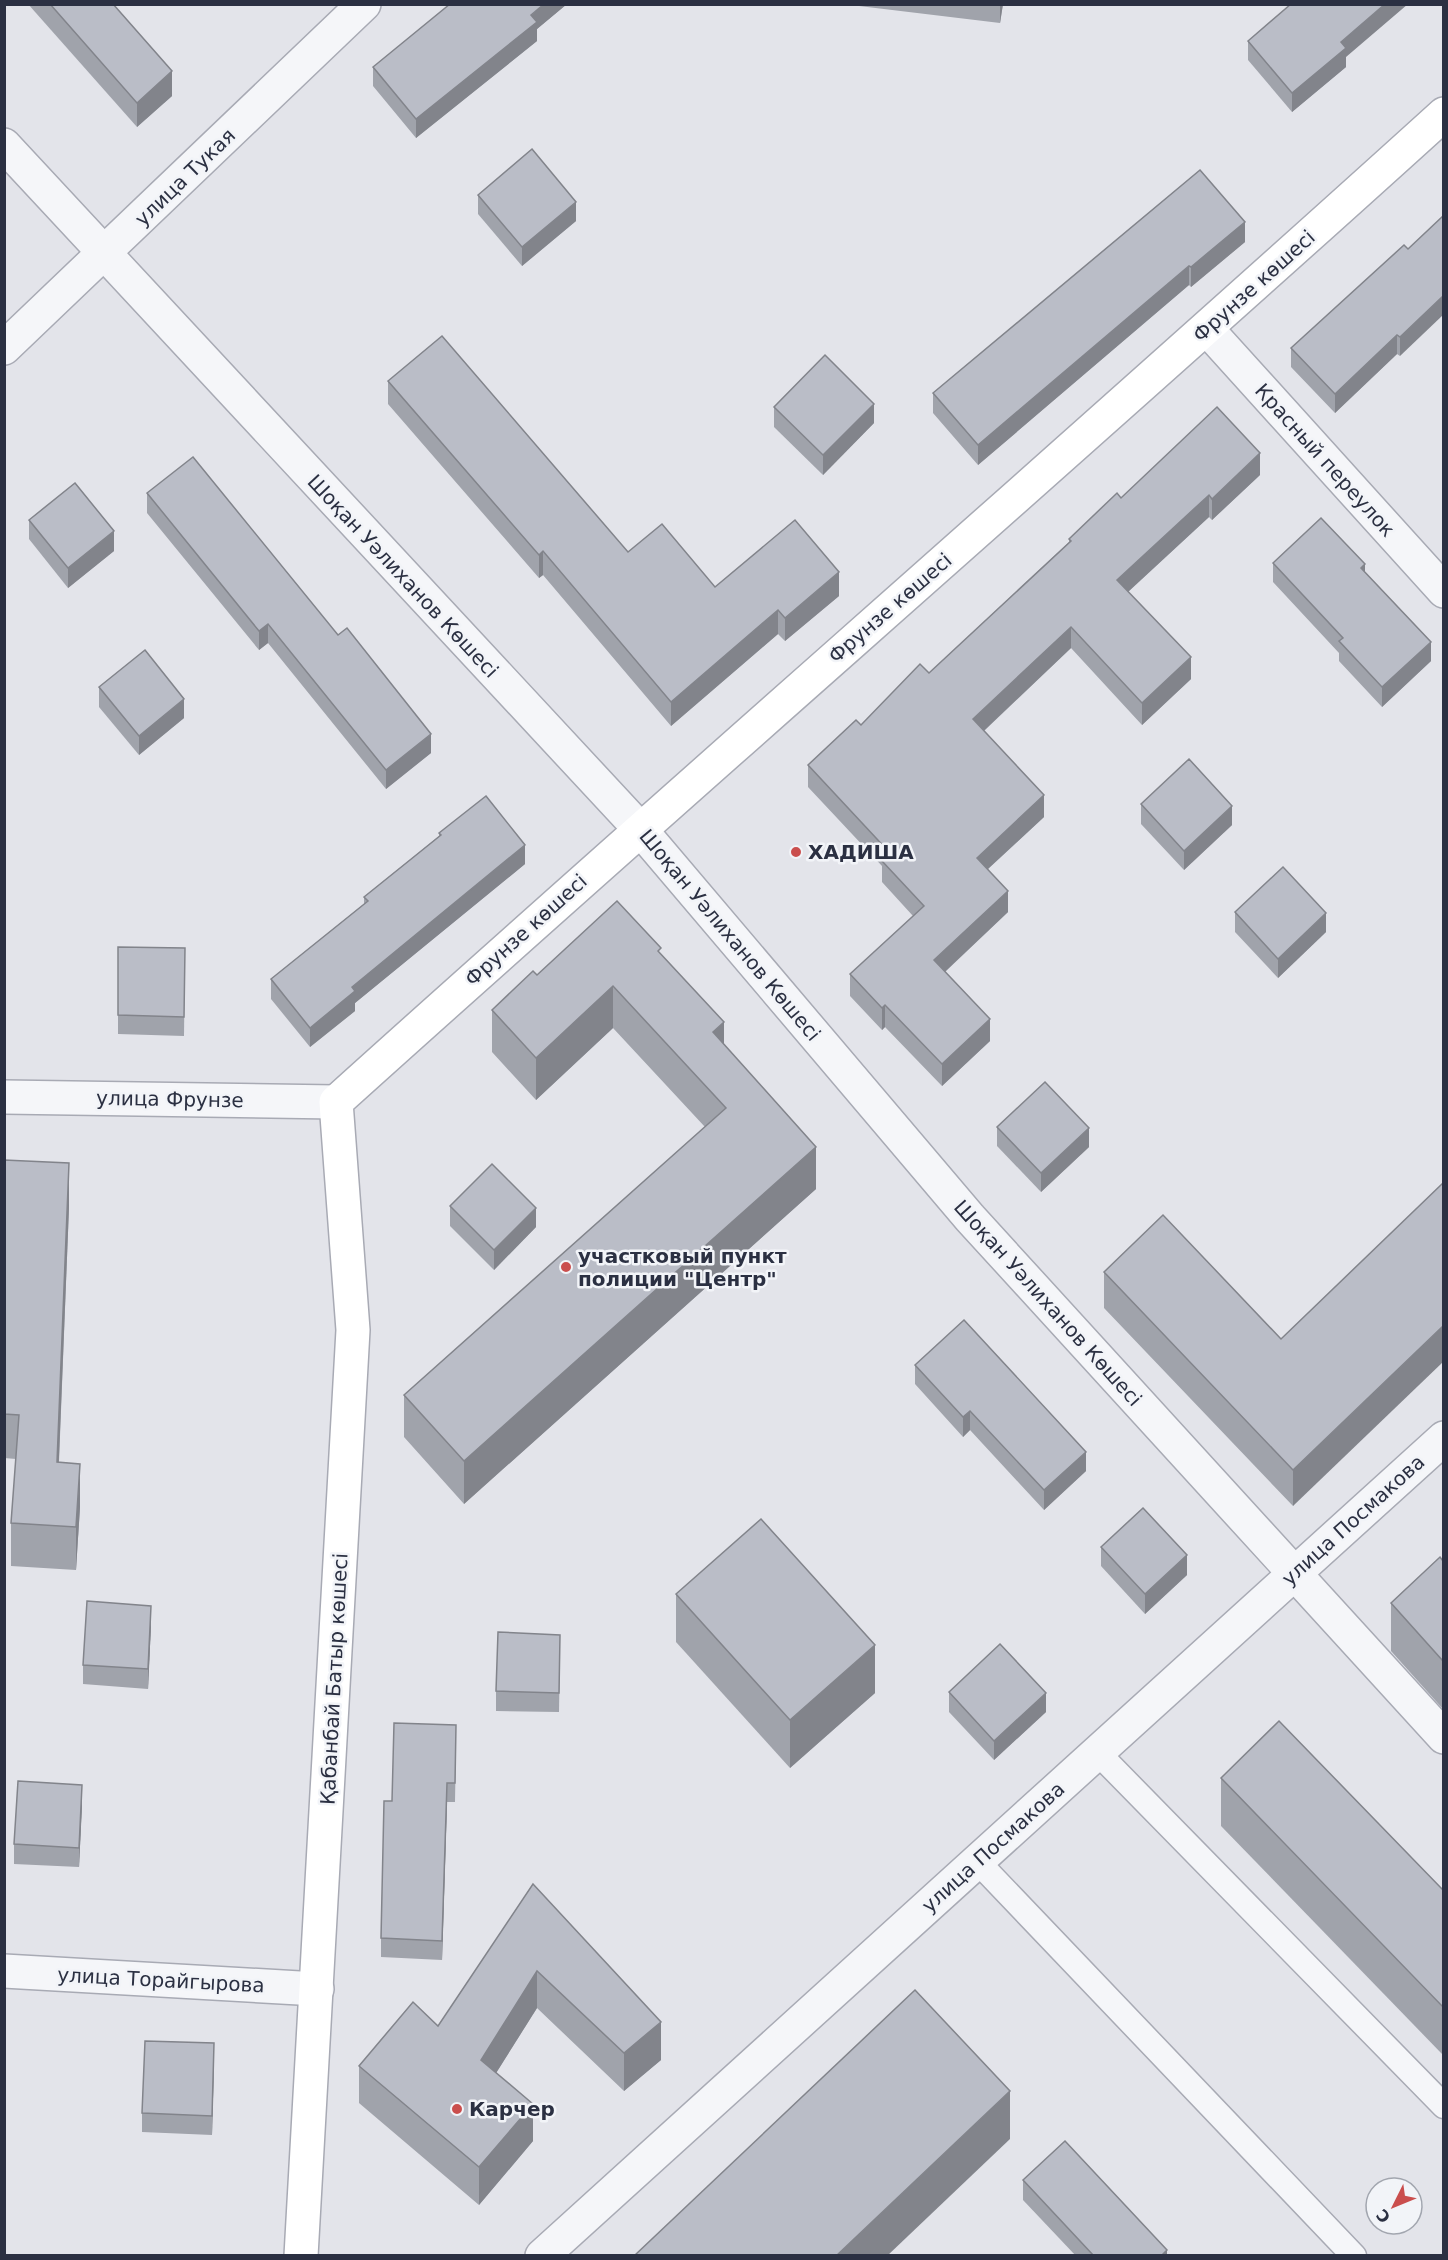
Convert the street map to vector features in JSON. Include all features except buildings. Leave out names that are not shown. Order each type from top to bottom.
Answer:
[{"type":"main road","name":"Фрунзе көшесі","points":[[336,1102],[639,828],[1207,329],[1443,114]]},
{"type":"main road","name":"Қабанбай Батыр көшесі","points":[[300,2256],[353,1330],[336,1102]]},
{"type":"street","name":"улица Тукая","points":[[4,348],[104,255],[364,4]]},
{"type":"street","name":"Шоқан Уәлиханов Көшесі","points":[[4,146],[639,828],[970,1218],[1443,1737]]},
{"type":"street","name":"Красный переулок","points":[[1207,329],[1443,591]]},
{"type":"street","name":"улица Фрунзе","points":[[4,1097],[336,1102]]},
{"type":"street","name":"улица Посмакова","points":[[542,2256],[1443,1438]]},
{"type":"street","name":"улица Торайгырова","points":[[4,1971],[317,1989]]},
{"type":"lane","points":[[1097,1752],[1443,2106]]},
{"type":"lane","points":[[977,1861],[1354,2256]]},
{"type":"place","name":"ХАДИША","points":[[796,852]]},
{"type":"place","name":"участковый пункт полиции \"Центр\"","points":[[566,1267]]},
{"type":"place","name":"Карчер","points":[[457,2109]]}]
